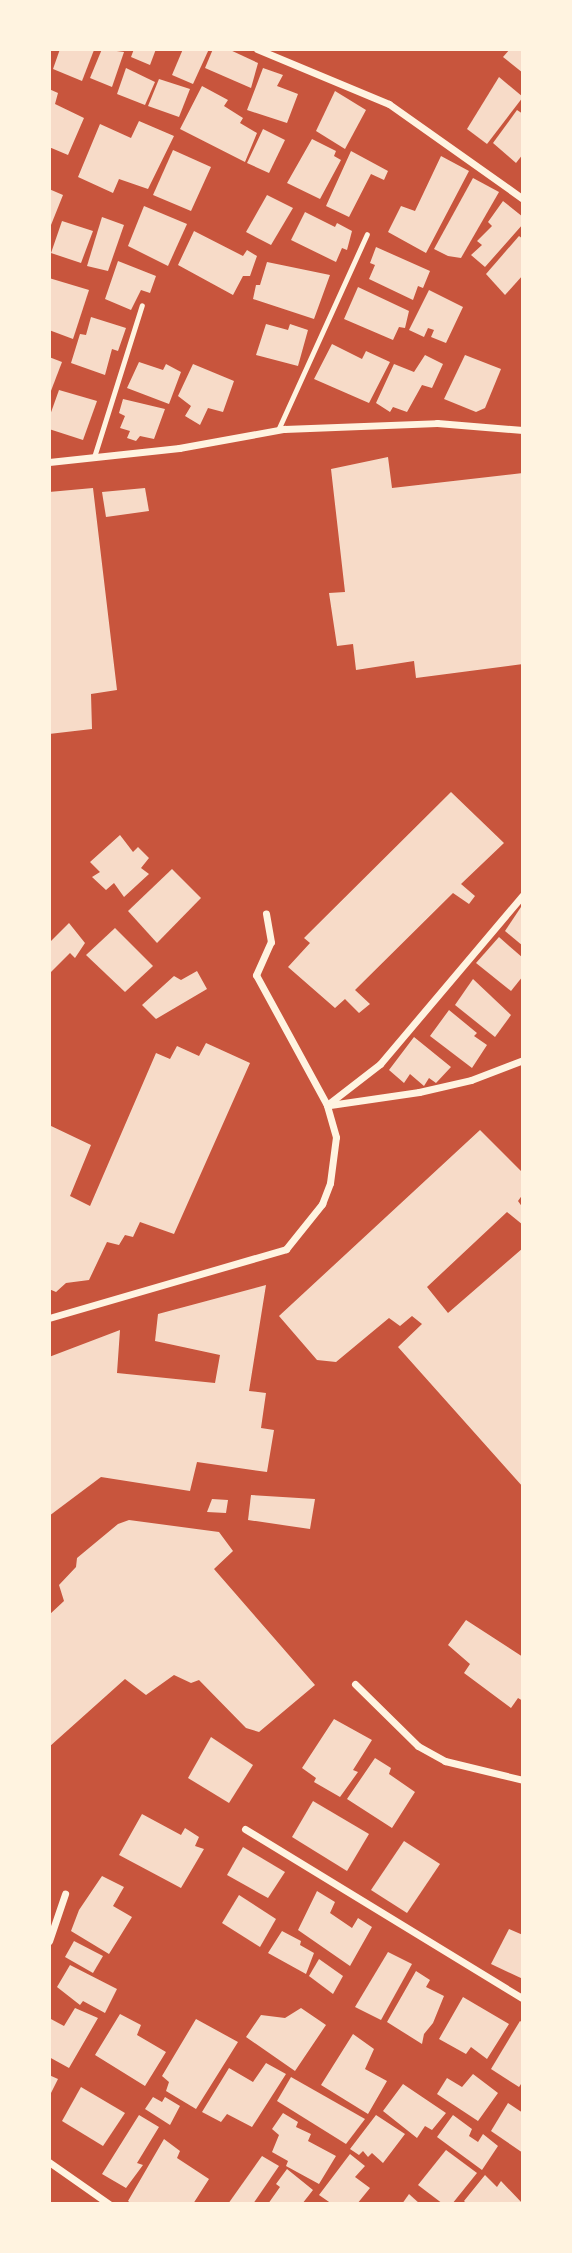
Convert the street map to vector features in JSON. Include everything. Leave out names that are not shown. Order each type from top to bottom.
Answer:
[{"type":"street","points":[[257,49],[389,104],[523,198]]},
{"type":"street","points":[[49,462],[179,448],[278,430],[437,423],[523,430]]},
{"type":"street","points":[[327,1105],[380,1064],[523,895]]},
{"type":"street","points":[[49,1318],[286,1249],[321,1204],[330,1183],[336,1137],[327,1105],[256,975],[271,942],[266,913]]},
{"type":"street","points":[[327,1105],[419,1092],[471,1080],[523,1060]]},
{"type":"street","points":[[355,1684],[418,1746],[444,1761],[523,1780]]},
{"type":"street","points":[[245,1829],[523,1999]]},
{"type":"street","points":[[49,1941],[65,1894]]},
{"type":"street","points":[[49,2162],[109,2204]]},
{"type":"lane","points":[[278,430],[367,234]]},
{"type":"lane","points":[[94,457],[142,305]]},
{"type":"building","points":[[60,49],[94,50],[82,81],[53,69]]},
{"type":"building","points":[[102,49],[124,52],[112,87],[90,78]]},
{"type":"building","points":[[134,49],[156,49],[150,65],[131,57]]},
{"type":"building","points":[[183,49],[209,49],[193,84],[172,75]]},
{"type":"building","points":[[213,49],[228,49],[258,63],[251,88],[205,68]]},
{"type":"building","points":[[510,49],[523,49],[523,73],[503,57]]},
{"type":"building","points":[[126,68],[155,82],[145,105],[117,94]]},
{"type":"building","points":[[263,68],[283,75],[277,86],[298,94],[287,123],[247,110]]},
{"type":"building","points":[[499,77],[523,97],[487,144],[467,129]]},
{"type":"building","points":[[159,79],[190,89],[179,117],[148,106]]},
{"type":"building","points":[[202,86],[228,100],[224,106],[243,118],[240,123],[257,133],[245,162],[180,129]]},
{"type":"building","points":[[49,89],[58,93],[55,104],[84,118],[68,155],[49,147]]},
{"type":"building","points":[[335,91],[366,110],[345,149],[316,131]]},
{"type":"building","points":[[517,110],[523,114],[523,154],[516,163],[493,143]]},
{"type":"building","points":[[139,121],[174,136],[148,189],[119,179],[113,193],[78,177],[100,124],[131,138]]},
{"type":"building","points":[[263,129],[285,140],[269,173],[247,163]]},
{"type":"building","points":[[312,139],[336,151],[334,156],[341,160],[320,199],[287,183]]},
{"type":"building","points":[[173,150],[211,167],[191,211],[153,195]]},
{"type":"building","points":[[351,151],[388,171],[384,180],[371,174],[349,217],[326,206]]},
{"type":"building","points":[[441,156],[469,171],[426,253],[388,232],[401,206],[415,211]]},
{"type":"building","points":[[473,178],[499,192],[461,258],[448,256],[434,249]]},
{"type":"building","points":[[49,189],[63,195],[49,230]]},
{"type":"building","points":[[267,195],[293,208],[271,245],[246,232]]},
{"type":"building","points":[[503,201],[523,217],[523,224],[485,267],[471,255],[482,245],[477,241],[492,226],[488,222]]},
{"type":"building","points":[[144,206],[187,224],[168,266],[128,246]]},
{"type":"building","points":[[305,212],[335,227],[337,223],[352,231],[347,250],[342,248],[336,262],[291,240]]},
{"type":"building","points":[[102,217],[124,225],[108,271],[87,266]]},
{"type":"building","points":[[62,221],[93,231],[81,263],[51,253]]},
{"type":"building","points":[[194,231],[243,256],[247,250],[257,256],[250,276],[243,276],[233,295],[178,265]]},
{"type":"building","points":[[519,236],[523,239],[523,275],[505,295],[486,274]]},
{"type":"building","points":[[376,247],[430,271],[423,288],[418,286],[413,300],[369,279],[375,265],[370,263]]},
{"type":"building","points":[[118,261],[156,276],[150,293],[141,290],[131,310],[105,299]]},
{"type":"building","points":[[267,262],[330,275],[314,319],[253,299],[256,285],[260,285]]},
{"type":"building","points":[[49,278],[89,290],[73,339],[49,330]]},
{"type":"building","points":[[358,287],[409,311],[405,328],[399,327],[393,340],[344,319]]},
{"type":"building","points":[[429,290],[463,307],[446,343],[431,337],[434,330],[428,328],[424,337],[409,330]]},
{"type":"building","points":[[91,317],[126,328],[118,351],[112,349],[105,375],[71,363],[80,334],[86,335]]},
{"type":"building","points":[[266,324],[288,330],[290,324],[308,330],[298,366],[256,355]]},
{"type":"building","points":[[332,344],[362,359],[366,351],[390,362],[369,403],[314,379]]},
{"type":"building","points":[[425,355],[443,364],[432,388],[422,385],[407,412],[393,407],[390,412],[376,403],[394,364],[414,372]]},
{"type":"building","points":[[465,355],[501,369],[485,408],[476,412],[444,399]]},
{"type":"building","points":[[49,357],[62,362],[49,396]]},
{"type":"building","points":[[139,362],[163,370],[166,364],[181,372],[169,404],[127,388]]},
{"type":"building","points":[[193,364],[234,381],[223,412],[208,408],[200,425],[185,416],[191,406],[178,396]]},
{"type":"building","points":[[59,390],[97,401],[83,440],[49,429],[49,418]]},
{"type":"building","points":[[123,399],[165,409],[154,439],[140,436],[136,441],[127,438],[130,431],[120,428],[125,416],[119,413]]},
{"type":"building","points":[[388,457],[392,488],[523,473],[523,664],[416,678],[414,661],[356,670],[353,644],[337,646],[329,593],[345,592],[331,469]]},
{"type":"building","points":[[93,488],[117,690],[91,694],[92,729],[49,734],[49,492]]},
{"type":"building","points":[[145,488],[149,511],[106,517],[102,492]]},
{"type":"building","points":[[451,792],[504,843],[461,884],[475,896],[469,904],[453,893],[355,990],[370,1004],[359,1013],[345,999],[335,1008],[288,967],[310,943],[304,938]]},
{"type":"building","points":[[120,835],[133,852],[138,847],[149,858],[141,868],[149,874],[124,897],[114,883],[106,890],[92,877],[100,872],[90,862]]},
{"type":"building","points":[[172,869],[201,898],[157,943],[128,911]]},
{"type":"building","points":[[521,907],[523,909],[523,946],[505,931]]},
{"type":"building","points":[[69,923],[85,943],[75,958],[70,953],[49,974],[49,943]]},
{"type":"building","points":[[115,928],[153,966],[125,992],[86,955]]},
{"type":"building","points":[[499,937],[523,958],[523,976],[511,991],[476,963]]},
{"type":"building","points":[[197,971],[207,989],[156,1019],[142,1005],[174,976],[181,980]]},
{"type":"building","points":[[473,979],[511,1015],[495,1037],[455,1005]]},
{"type":"building","points":[[449,1010],[477,1033],[474,1036],[487,1045],[472,1068],[430,1036]]},
{"type":"building","points":[[414,1037],[451,1067],[436,1083],[429,1078],[424,1086],[410,1074],[404,1083],[389,1070]]},
{"type":"building","points":[[206,1043],[250,1063],[174,1234],[140,1222],[133,1237],[125,1235],[119,1245],[107,1242],[89,1280],[66,1283],[56,1292],[49,1289],[49,1125],[91,1145],[70,1196],[90,1206],[156,1053],[170,1059],[177,1046],[199,1056]]},
{"type":"building","points":[[480,1130],[523,1173],[523,1194],[518,1201],[523,1208],[523,1225],[507,1212],[427,1287],[448,1313],[523,1248],[523,1487],[398,1347],[422,1324],[412,1316],[400,1326],[389,1318],[336,1362],[317,1360],[279,1316]]},
{"type":"building","points":[[266,1285],[249,1391],[266,1393],[261,1428],[274,1430],[267,1472],[197,1462],[190,1491],[101,1477],[49,1516],[49,1357],[120,1330],[117,1373],[215,1383],[220,1355],[155,1341],[158,1314]]},
{"type":"building","points":[[251,1495],[315,1499],[310,1529],[248,1520]]},
{"type":"building","points":[[212,1499],[228,1500],[226,1513],[207,1512]]},
{"type":"building","points":[[129,1520],[219,1532],[233,1551],[214,1569],[315,1685],[259,1732],[246,1728],[199,1680],[191,1683],[174,1675],[146,1695],[125,1679],[49,1747],[49,1615],[64,1601],[59,1585],[76,1567],[77,1558],[118,1524]]},
{"type":"building","points":[[466,1620],[523,1657],[523,1701],[518,1698],[511,1708],[464,1673],[470,1664],[448,1645]]},
{"type":"building","points":[[334,1719],[372,1740],[353,1770],[358,1772],[340,1797],[314,1782],[316,1778],[302,1768]]},
{"type":"building","points":[[211,1737],[253,1765],[229,1803],[188,1778]]},
{"type":"building","points":[[375,1758],[391,1768],[389,1774],[415,1792],[392,1828],[347,1799]]},
{"type":"building","points":[[313,1801],[369,1834],[347,1871],[292,1837]]},
{"type":"building","points":[[142,1814],[181,1835],[185,1828],[199,1837],[195,1846],[204,1849],[181,1888],[119,1855]]},
{"type":"building","points":[[404,1841],[440,1864],[407,1913],[371,1890]]},
{"type":"building","points":[[243,1847],[285,1872],[268,1898],[227,1875]]},
{"type":"building","points":[[102,1876],[124,1887],[113,1906],[132,1917],[109,1954],[71,1931],[79,1910]]},
{"type":"building","points":[[317,1891],[335,1902],[330,1913],[352,1928],[358,1918],[372,1927],[350,1966],[298,1930]]},
{"type":"building","points":[[239,1895],[276,1919],[260,1947],[222,1923]]},
{"type":"building","points":[[509,1929],[523,1935],[523,1979],[491,1964]]},
{"type":"building","points":[[282,1931],[301,1941],[300,1945],[314,1953],[306,1974],[268,1953]]},
{"type":"building","points":[[74,1941],[103,1956],[93,1973],[65,1957]]},
{"type":"building","points":[[388,1952],[412,1964],[381,2020],[355,2007]]},
{"type":"building","points":[[319,1959],[343,1976],[333,1994],[309,1976]]},
{"type":"building","points":[[70,1965],[117,1989],[105,2013],[83,2001],[80,2005],[57,1987]]},
{"type":"building","points":[[416,1971],[430,1980],[426,1987],[444,1996],[433,2023],[424,2034],[422,2044],[387,2022]]},
{"type":"building","points":[[463,1997],[509,2024],[487,2059],[471,2047],[466,2054],[439,2039]]},
{"type":"building","points":[[75,2008],[98,2018],[69,2068],[49,2057],[49,2018],[64,2026]]},
{"type":"building","points":[[301,2008],[326,2025],[295,2071],[246,2037],[261,2015],[285,2018]]},
{"type":"building","points":[[120,2014],[141,2025],[137,2035],[166,2052],[145,2086],[95,2055]]},
{"type":"building","points":[[196,2019],[238,2042],[196,2109],[166,2091],[169,2082],[162,2076]]},
{"type":"building","points":[[520,2021],[523,2023],[523,2081],[519,2087],[491,2069]]},
{"type":"building","points":[[353,2034],[374,2049],[365,2069],[387,2081],[368,2114],[321,2085]]},
{"type":"building","points":[[266,2063],[286,2074],[252,2127],[227,2114],[221,2122],[202,2112],[229,2068],[253,2082]]},
{"type":"building","points":[[473,2074],[498,2093],[478,2121],[437,2094],[447,2078],[462,2087]]},
{"type":"building","points":[[49,2075],[58,2079],[49,2097]]},
{"type":"building","points":[[291,2077],[365,2119],[346,2144],[277,2101]]},
{"type":"building","points":[[403,2084],[446,2113],[432,2130],[425,2126],[417,2138],[383,2111]]},
{"type":"building","points":[[81,2087],[125,2113],[103,2146],[62,2121]]},
{"type":"building","points":[[153,2097],[162,2102],[165,2097],[180,2106],[170,2125],[145,2109]]},
{"type":"building","points":[[508,2103],[523,2113],[523,2153],[491,2131]]},
{"type":"building","points":[[283,2113],[298,2122],[296,2127],[311,2134],[308,2141],[336,2156],[319,2184],[286,2166],[288,2161],[272,2152],[279,2135],[272,2129]]},
{"type":"building","points":[[139,2115],[159,2127],[137,2163],[143,2165],[126,2188],[102,2174]]},
{"type":"building","points":[[376,2115],[405,2134],[383,2163],[372,2153],[368,2157],[363,2151],[359,2155],[350,2149]]},
{"type":"building","points":[[453,2115],[472,2129],[469,2136],[478,2142],[483,2134],[498,2146],[482,2170],[437,2137]]},
{"type":"building","points":[[164,2139],[180,2151],[177,2158],[209,2179],[193,2204],[132,2204],[128,2201]]},
{"type":"building","points":[[446,2150],[477,2173],[452,2204],[443,2204],[418,2185]]},
{"type":"building","points":[[350,2154],[365,2166],[355,2177],[370,2188],[357,2204],[332,2204],[319,2195]]},
{"type":"building","points":[[262,2156],[279,2166],[253,2204],[228,2204]]},
{"type":"building","points":[[287,2169],[313,2190],[302,2204],[268,2204],[280,2187],[276,2184]]},
{"type":"building","points":[[485,2175],[497,2187],[501,2181],[523,2204],[467,2204],[464,2201]]},
{"type":"building","points":[[409,2194],[420,2204],[402,2204]]}]
